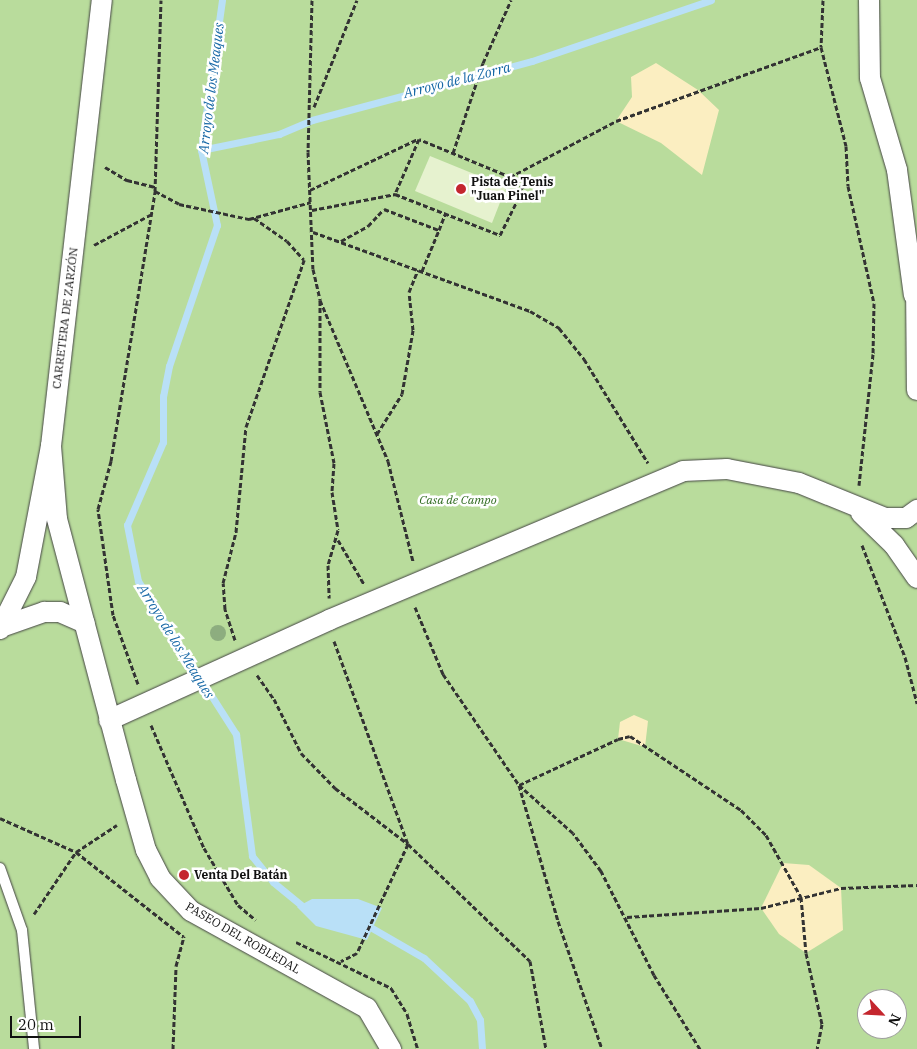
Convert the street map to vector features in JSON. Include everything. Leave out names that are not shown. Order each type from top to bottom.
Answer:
[{"type":"street","name":"CARRETERA DE ZARZÓN","points":[[1,628],[26,577],[51,446],[102,0]]},
{"type":"street","points":[[869,0],[870,78],[897,170],[914,295],[917,390]]},
{"type":"street","points":[[914,295],[917,274]]},
{"type":"street","name":"PASEO DEL ROBLEDAL","points":[[51,446],[57,519],[135,814],[160,878],[191,911],[367,1008],[391,1049]]},
{"type":"street","points":[[109,720],[329,620],[655,481],[683,471],[727,469],[799,483],[856,508],[885,518],[906,518],[917,510]]},
{"type":"street","points":[[856,508],[894,545],[917,578]]},
{"type":"street","points":[[1,628],[44,612],[60,612],[84,623]]},
{"type":"lane","points":[[0,868],[22,930],[34,1049]]},
{"type":"path","points":[[161,0],[155,189],[111,460],[98,509],[113,615],[145,702],[152,731],[204,848],[238,905],[264,927]]},
{"type":"path","points":[[312,0],[310,190],[313,232],[312,260],[320,300],[320,392],[334,463],[332,492],[338,540],[372,602]]},
{"type":"path","points":[[312,110],[357,0]]},
{"type":"path","points":[[453,153],[486,55],[511,0]]},
{"type":"path","points":[[823,0],[821,47],[846,146],[848,186],[874,303],[873,354],[856,508],[866,561],[906,656],[917,703]]},
{"type":"path","points":[[510,177],[616,120],[821,47]]},
{"type":"path","points":[[310,190],[419,139],[510,177],[524,189],[502,234],[395,194],[312,210]]},
{"type":"path","points":[[395,194],[419,139]]},
{"type":"path","points":[[84,162],[155,189],[179,204],[234,216],[254,218],[311,202]]},
{"type":"path","points":[[341,241],[368,226],[384,210],[439,230]]},
{"type":"path","points":[[377,434],[402,394],[413,330],[409,292],[445,214]]},
{"type":"path","points":[[74,246],[98,244],[150,215]]},
{"type":"path","points":[[254,218],[287,241],[304,260],[312,260]]},
{"type":"path","points":[[313,232],[530,311],[558,328],[619,415],[651,466],[655,481]]},
{"type":"path","points":[[304,260],[246,427],[236,532],[223,583],[238,663],[274,699],[301,753],[335,788],[408,844],[499,936],[530,961],[546,1049]]},
{"type":"path","points":[[320,300],[377,434],[414,585],[443,674],[519,785],[573,833],[627,917],[654,975],[700,1049]]},
{"type":"path","points":[[338,540],[328,565],[329,620],[408,844],[357,953],[341,961]]},
{"type":"path","points":[[519,785],[630,736],[741,810],[766,835],[801,897],[806,953],[822,1024],[817,1049]]},
{"type":"path","points":[[519,785],[558,921],[602,1049]]},
{"type":"path","points":[[22,930],[76,852],[135,814]]},
{"type":"path","points":[[0,818],[76,852],[184,937]]},
{"type":"path","points":[[627,917],[761,908],[841,888],[917,885]]},
{"type":"path","points":[[173,1049],[176,966],[191,911]]},
{"type":"path","points":[[288,939],[341,961],[391,988],[407,1014],[418,1049]]},
{"type":"green space","name":"Casa de Campo","points":[[0,0],[917,0],[917,1049],[0,1049]]},
{"type":"green space","name":"Pista de Tenis \"Juan Pinel\"","points":[[430,156],[506,187],[492,223],[415,191]]},
{"type":"sand","points":[[656,63],[698,90],[719,110],[702,175],[661,143],[616,121],[632,97],[631,77]]},
{"type":"sand","points":[[634,715],[648,721],[645,747],[618,739],[620,722]]},
{"type":"sand","points":[[783,863],[809,865],[841,888],[843,930],[806,953],[779,934],[761,908]]},
{"type":"water","points":[[312,899],[358,899],[382,908],[367,940],[316,926],[297,907]]},
{"type":"waterway","name":"Arroyo de los Meaques","points":[[222,0],[201,150],[217,225],[169,366],[163,396],[163,442],[127,525],[138,581],[236,734],[252,856],[273,882],[306,909]]},
{"type":"waterway","name":"Arroyo de la Zorra","points":[[201,150],[279,134],[312,120],[532,61],[711,0]]},
{"type":"waterway","name":"Arroyo de los Meaques","points":[[365,924],[424,958],[470,1001],[480,1020],[482,1049]]},
{"type":"place","name":"Pista de Tenis \"Juan Pinel\"","points":[[461,189]]},
{"type":"place","name":"Venta Del Batán","points":[[184,875]]}]
